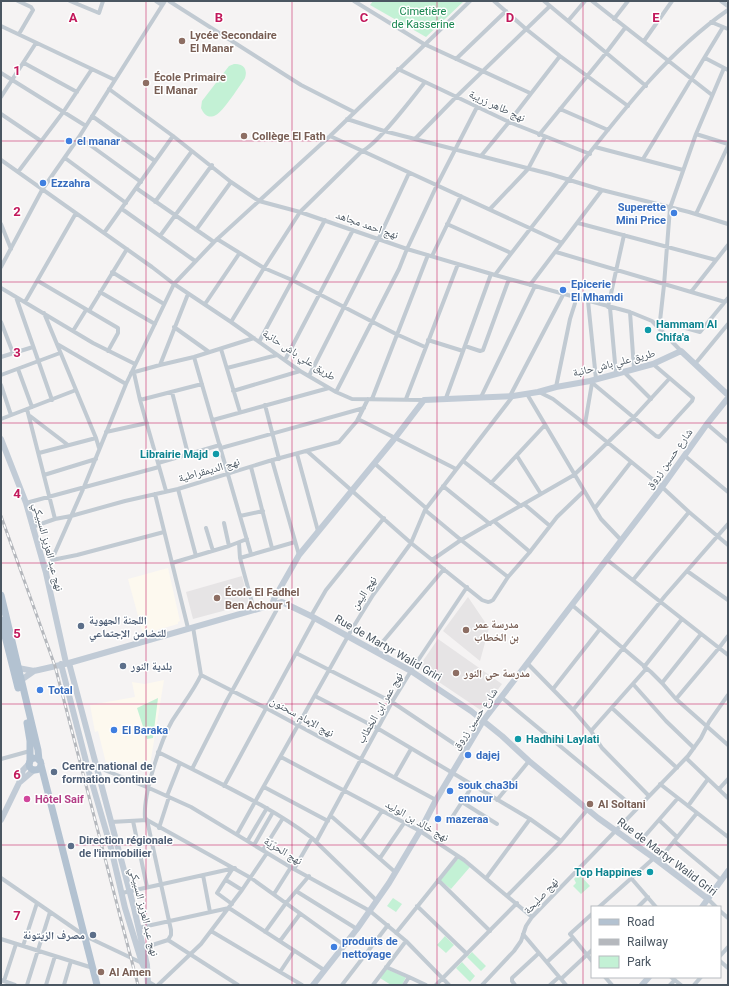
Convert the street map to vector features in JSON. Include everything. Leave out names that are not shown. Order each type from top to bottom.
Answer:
[{"type":"main road","points":[[1,595],[30,741],[30,762],[33,759],[45,782],[97,985]]},
{"type":"main road","points":[[1,620],[16,668]]},
{"type":"main road","points":[[18,680],[38,750],[38,766]]},
{"type":"street","points":[[18,1],[31,7],[33,10],[19,34]]},
{"type":"street","points":[[70,1],[99,13],[103,1]]},
{"type":"street","points":[[156,1],[162,5]]},
{"type":"street","points":[[1,267],[42,190],[79,137],[165,1]]},
{"type":"street","points":[[169,1],[301,85],[354,112]]},
{"type":"street","points":[[354,1],[424,44],[530,93]]},
{"type":"street","points":[[363,6],[366,1]]},
{"type":"street","points":[[46,573],[96,459],[99,448],[126,384],[133,373],[135,364],[174,284],[215,241],[330,136],[470,1]]},
{"type":"street","points":[[494,1],[560,56],[628,106]]},
{"type":"street","points":[[544,1],[646,86]]},
{"type":"street","points":[[568,21],[585,1]]},
{"type":"street","points":[[592,1],[712,95]]},
{"type":"street","points":[[614,19],[628,1]]},
{"type":"street","points":[[644,41],[672,1]]},
{"type":"street","points":[[721,1],[728,6]]},
{"type":"street","points":[[415,139],[550,6]]},
{"type":"street","points":[[446,398],[493,274],[608,130],[668,61],[711,22],[728,10]]},
{"type":"street","points":[[456,59],[506,11]]},
{"type":"street","points":[[711,22],[728,29]]},
{"type":"street","points":[[643,159],[724,27]]},
{"type":"street","points":[[2,28],[19,34],[115,80]]},
{"type":"street","points":[[539,135],[625,28]]},
{"type":"street","points":[[1,97],[36,43]]},
{"type":"street","points":[[481,156],[560,56]]},
{"type":"street","points":[[705,58],[726,69],[712,95],[696,134],[670,208],[664,285],[660,321],[657,327],[728,396]]},
{"type":"street","points":[[24,63],[77,92]]},
{"type":"street","points":[[18,172],[64,111],[92,69]]},
{"type":"street","name":"نهج طاهر زريبة","points":[[398,69],[509,122],[590,154]]},
{"type":"street","points":[[1,73],[86,126]]},
{"type":"street","points":[[231,322],[300,212],[384,131],[425,82]]},
{"type":"street","name":"نهج احمد مجاهد","points":[[110,89],[231,182],[259,201],[325,220],[407,249],[530,285],[630,312],[648,319],[657,327]]},
{"type":"street","points":[[336,392],[399,269],[437,186],[477,107]]},
{"type":"street","points":[[560,109],[608,130]]},
{"type":"street","points":[[1,114],[41,141]]},
{"type":"street","points":[[92,116],[156,161]]},
{"type":"street","points":[[347,119],[384,131],[544,172],[602,190],[727,223],[728,218]]},
{"type":"street","points":[[696,134],[728,145],[696,214]]},
{"type":"street","points":[[104,233],[173,136]]},
{"type":"street","points":[[330,136],[562,243]]},
{"type":"street","points":[[79,137],[141,182]]},
{"type":"street","points":[[490,209],[528,169],[545,137]]},
{"type":"street","points":[[595,147],[683,170]]},
{"type":"street","points":[[155,202],[192,151]]},
{"type":"street","points":[[65,158],[126,203]]},
{"type":"street","name":"طريق علي باش حانبة","points":[[1,160],[188,294],[205,304],[300,371],[336,392],[352,399],[424,400],[527,394],[592,381],[652,364],[681,351]]},
{"type":"street","points":[[160,236],[212,166]]},
{"type":"street","points":[[309,376],[379,238],[409,173]]},
{"type":"street","points":[[196,230],[231,182]]},
{"type":"street","points":[[136,188],[196,230],[215,241],[264,268],[292,280],[425,348]]},
{"type":"street","points":[[530,285],[602,190]]},
{"type":"street","name":"نهج الديمقراطية","points":[[32,526],[178,489],[272,460],[339,442],[358,418],[370,399],[430,255],[461,196]]},
{"type":"street","points":[[122,209],[195,261]]},
{"type":"street","points":[[25,302],[76,213]]},
{"type":"street","points":[[259,342],[325,220]]},
{"type":"street","points":[[578,223],[716,260]]},
{"type":"street","points":[[1,224],[11,249]]},
{"type":"street","points":[[447,224],[511,253]]},
{"type":"street","points":[[285,360],[353,230]]},
{"type":"street","points":[[616,374],[609,307],[624,235]]},
{"type":"street","points":[[691,292],[728,245]]},
{"type":"street","points":[[73,331],[127,249]]},
{"type":"street","points":[[556,252],[664,285],[726,300],[700,332],[660,321]]},
{"type":"street","points":[[205,304],[239,254]]},
{"type":"street","points":[[406,399],[458,264]]},
{"type":"street","points":[[112,272],[164,304]]},
{"type":"street","points":[[465,346],[480,351],[483,350],[509,279]]},
{"type":"street","points":[[38,281],[119,329],[108,351]]},
{"type":"street","points":[[481,397],[535,286]]},
{"type":"street","points":[[1,288],[108,351],[135,364]]},
{"type":"street","points":[[100,292],[155,324]]},
{"type":"street","name":"نهج اليمن","points":[[237,834],[348,636],[373,595],[411,543],[426,509],[512,396],[564,293]]},
{"type":"street","points":[[160,364],[188,294]]},
{"type":"street","points":[[16,297],[52,400]]},
{"type":"street","points":[[556,387],[568,326],[577,297]]},
{"type":"street","points":[[585,424],[592,381],[588,301]]},
{"type":"street","points":[[630,312],[634,369]]},
{"type":"street","points":[[44,313],[99,448]]},
{"type":"street","points":[[1,322],[13,353]]},
{"type":"street","points":[[695,364],[728,324]]},
{"type":"street","points":[[174,327],[209,352]]},
{"type":"street","points":[[133,373],[160,364],[194,357],[254,338]]},
{"type":"street","points":[[428,340],[463,351]]},
{"type":"street","points":[[57,344],[126,384]]},
{"type":"street","points":[[1,358],[33,347]]},
{"type":"street","points":[[221,349],[240,412]]},
{"type":"street","points":[[1,375],[60,353]]},
{"type":"street","points":[[227,368],[277,355]]},
{"type":"street","points":[[194,357],[251,554]]},
{"type":"street","points":[[592,381],[656,436],[660,437],[693,399],[652,364]]},
{"type":"street","points":[[18,369],[32,407]]},
{"type":"street","points":[[233,391],[300,371]]},
{"type":"street","points":[[624,372],[651,399]]},
{"type":"street","points":[[133,373],[166,491]]},
{"type":"street","points":[[432,560],[461,540],[574,475],[634,417],[669,379]]},
{"type":"street","points":[[140,400],[202,384]]},
{"type":"street","points":[[1,385],[11,414]]},
{"type":"street","points":[[213,420],[329,388]]},
{"type":"street","points":[[1,419],[76,390]]},
{"type":"street","points":[[172,392],[188,454]]},
{"type":"street","points":[[538,392],[553,399],[585,424],[662,487],[728,545]]},
{"type":"street","points":[[527,394],[601,519],[621,540]]},
{"type":"street","name":"شارع حسين زروق","points":[[313,985],[377,901],[420,832],[436,800],[483,720],[528,664],[662,487],[728,396]]},
{"type":"street","points":[[272,605],[299,554],[395,438],[424,400]]},
{"type":"street","points":[[265,405],[279,459]]},
{"type":"street","points":[[26,503],[50,498],[159,465],[188,454],[364,408]]},
{"type":"street","points":[[27,409],[55,519]]},
{"type":"street","points":[[29,416],[68,446]]},
{"type":"street","points":[[358,418],[456,469]]},
{"type":"street","points":[[106,432],[147,423]]},
{"type":"street","points":[[707,424],[727,440]]},
{"type":"street","points":[[491,483],[545,425]]},
{"type":"street","points":[[39,453],[96,438]]},
{"type":"street","name":"نهج عبد العزيز السبيكي","points":[[1,439],[26,503],[46,573],[88,769],[111,848],[122,893],[147,972],[148,983]]},
{"type":"street","points":[[307,451],[411,543],[482,600],[490,602],[493,600],[508,577],[530,552],[557,517],[584,491]]},
{"type":"street","points":[[296,454],[318,531]]},
{"type":"street","points":[[516,456],[542,494]]},
{"type":"street","points":[[685,456],[728,492]]},
{"type":"street","points":[[44,475],[96,459]]},
{"type":"street","points":[[272,460],[299,554]]},
{"type":"street","points":[[463,461],[550,526]]},
{"type":"street","points":[[594,508],[631,462]]},
{"type":"street","points":[[374,463],[461,540],[508,577]]},
{"type":"street","points":[[251,467],[272,548]]},
{"type":"street","points":[[443,486],[530,552]]},
{"type":"street","points":[[178,489],[196,556]]},
{"type":"street","points":[[143,948],[168,940],[171,935],[161,884],[144,816],[149,788],[163,738],[172,721],[188,700],[201,675],[190,627],[154,494]]},
{"type":"street","points":[[240,516],[262,511]]},
{"type":"street","points":[[633,580],[689,512]]},
{"type":"street","points":[[224,786],[296,653],[326,590],[384,518]]},
{"type":"street","points":[[224,523],[230,546]]},
{"type":"street","points":[[573,710],[660,601],[728,524]]},
{"type":"street","points":[[206,528],[213,551]]},
{"type":"street","points":[[52,560],[77,555],[164,532]]},
{"type":"street","points":[[172,563],[230,546],[247,539]]},
{"type":"street","points":[[240,558],[295,542]]},
{"type":"street","points":[[239,543],[240,558],[254,610]]},
{"type":"street","points":[[606,559],[728,655]]},
{"type":"street","points":[[375,651],[444,569]]},
{"type":"street","points":[[687,571],[728,600]]},
{"type":"street","name":"نهج عمر ابن الخطاب","points":[[316,842],[392,702],[411,670],[467,587]]},
{"type":"street","points":[[18,680],[34,671],[282,602]]},
{"type":"street","points":[[192,769],[232,690],[282,602]]},
{"type":"street","name":"Rue de Martyr Walid Griri","points":[[282,602],[411,670],[483,720],[529,761],[615,831],[656,859],[715,906]]},
{"type":"street","points":[[572,605],[662,683],[676,699],[728,745]]},
{"type":"street","points":[[591,731],[633,684],[682,618]]},
{"type":"street","points":[[553,689],[600,629]]},
{"type":"street","points":[[662,683],[701,634]]},
{"type":"street","points":[[676,699],[728,636]]},
{"type":"street","points":[[296,653],[392,702],[465,750]]},
{"type":"street","name":"نهج عبد العزيز السبيكي","points":[[65,663],[97,767],[143,948],[144,964]]},
{"type":"street","points":[[528,664],[573,710],[591,731],[602,748],[649,796]]},
{"type":"street","points":[[16,668],[34,671]]},
{"type":"street","name":"نهج الإمام سحنون","points":[[201,675],[266,708],[436,800]]},
{"type":"street","points":[[633,684],[666,721],[694,748]]},
{"type":"street","name":"نهج صليحة","points":[[485,984],[521,941],[526,926],[532,916],[686,758],[703,736],[706,727],[728,695]]},
{"type":"street","points":[[315,696],[412,748],[530,819],[561,840]]},
{"type":"street","points":[[501,696],[636,809]]},
{"type":"street","points":[[612,708],[676,768]]},
{"type":"street","points":[[395,778],[412,748]]},
{"type":"street","points":[[1,759],[30,751]]},
{"type":"street","points":[[158,752],[267,808],[312,838],[377,901]]},
{"type":"street","name":"نهج خالد بن الوليد","points":[[281,757],[404,823],[458,856],[486,877],[532,916]]},
{"type":"street","points":[[686,758],[728,798]]},
{"type":"street","points":[[497,800],[529,761]]},
{"type":"street","points":[[1,820],[24,770],[30,762]]},
{"type":"street","points":[[159,828],[168,796],[180,763]]},
{"type":"street","points":[[19,783],[38,766]]},
{"type":"street","points":[[88,769],[97,767]]},
{"type":"street","name":"نهج الحرّيّة","points":[[97,767],[191,807],[293,868],[370,911],[406,941],[449,985]]},
{"type":"street","points":[[688,806],[708,779]]},
{"type":"street","points":[[719,789],[728,779]]},
{"type":"street","points":[[660,784],[728,837]]},
{"type":"street","points":[[450,822],[473,785]]},
{"type":"street","points":[[264,787],[328,821]]},
{"type":"street","points":[[637,845],[678,798]]},
{"type":"street","points":[[462,802],[496,824]]},
{"type":"street","points":[[248,840],[267,808]]},
{"type":"street","points":[[508,895],[561,840],[588,809]]},
{"type":"street","points":[[361,842],[382,811]]},
{"type":"street","points":[[254,845],[273,812]]},
{"type":"street","points":[[600,906],[631,878],[656,859],[676,839],[698,813]]},
{"type":"street","points":[[331,816],[395,872]]},
{"type":"street","points":[[263,850],[282,818]]},
{"type":"street","points":[[486,877],[530,819]]},
{"type":"street","points":[[110,822],[146,820],[251,878],[344,945]]},
{"type":"street","points":[[659,820],[676,839],[721,880]]},
{"type":"street","points":[[133,821],[147,887]]},
{"type":"street","points":[[380,858],[404,823]]},
{"type":"street","points":[[274,894],[312,838]]},
{"type":"street","points":[[158,985],[201,944],[251,878],[267,852]]},
{"type":"street","points":[[396,933],[458,856]]},
{"type":"street","points":[[122,893],[234,868]]},
{"type":"street","points":[[232,904],[217,894],[234,868]]},
{"type":"street","points":[[703,906],[728,871]]},
{"type":"street","points":[[203,876],[210,912]]},
{"type":"street","points":[[265,932],[286,903],[309,876]]},
{"type":"street","points":[[1,878],[84,936],[144,964]]},
{"type":"street","points":[[631,878],[655,906]]},
{"type":"street","points":[[226,880],[242,890]]},
{"type":"street","points":[[438,880],[490,931]]},
{"type":"street","points":[[296,891],[357,929]]},
{"type":"street","points":[[639,906],[648,897]]},
{"type":"street","points":[[23,946],[37,903]]},
{"type":"street","points":[[436,985],[517,903]]},
{"type":"street","points":[[417,906],[467,954]]},
{"type":"street","points":[[138,928],[229,908],[324,970]]},
{"type":"street","points":[[27,985],[50,912]]},
{"type":"street","points":[[280,942],[300,914]]},
{"type":"street","points":[[591,915],[571,933],[573,938],[591,960]]},
{"type":"street","points":[[342,985],[388,925]]},
{"type":"street","points":[[211,931],[302,985]]},
{"type":"street","points":[[523,934],[566,985]]},
{"type":"street","points":[[547,962],[573,938]]},
{"type":"street","points":[[1,939],[93,968]]},
{"type":"street","points":[[168,940],[238,985]]},
{"type":"street","points":[[373,985],[406,941]]},
{"type":"street","points":[[15,985],[4,982],[16,944]]},
{"type":"street","points":[[721,955],[728,947]]},
{"type":"street","points":[[280,972],[294,951]]},
{"type":"street","points":[[550,985],[591,951]]},
{"type":"street","points":[[515,985],[512,978],[539,953]]},
{"type":"street","points":[[46,985],[55,956]]},
{"type":"street","points":[[64,985],[71,961]]},
{"type":"street","points":[[386,968],[426,985]]},
{"type":"street","points":[[404,985],[409,977]]},
{"type":"street","points":[[672,978],[681,985]]},
{"type":"street","points":[[670,985],[675,980]]},
{"type":"street","points":[[148,983],[154,985]]},
{"type":"shaded area","points":[[168,568],[180,621],[178,624],[143,634],[128,579]]},
{"type":"shaded area","name":"École El Fadhel Ben Achour 1","points":[[242,576],[249,604],[193,619],[186,592]]},
{"type":"shaded area","name":"مدرسة عمر بن الخطاب","points":[[468,597],[489,628],[480,661],[443,631]]},
{"type":"shaded area","name":"مدرسة حي النور","points":[[438,639],[502,684],[482,711],[418,668]]},
{"type":"shaded area","points":[[164,680],[150,765],[106,763],[98,731],[95,732],[90,705],[135,697],[132,682],[145,684]]},
{"type":"green space","name":"Cimetière de Kasserine","points":[[373,1],[464,1],[426,37],[370,5]]},
{"type":"green space","points":[[240,64],[244,67],[246,72],[245,78],[219,113],[211,117],[207,116],[201,108],[202,101],[229,66]]},
{"type":"green space","points":[[158,698],[153,738],[147,739],[137,708]]},
{"type":"green space","points":[[459,858],[470,867],[451,889],[440,880]]},
{"type":"green space","points":[[579,874],[590,886],[581,894],[573,886],[576,883],[574,879]]},
{"type":"green space","points":[[393,898],[402,904],[396,912],[387,906]]},
{"type":"green space","points":[[445,936],[454,945],[446,953],[437,945]]},
{"type":"green space","points":[[472,952],[486,966],[481,971],[467,957]]},
{"type":"green space","points":[[462,962],[475,976],[470,982],[456,968]]},
{"type":"green space","points":[[386,969],[406,977],[402,985],[391,985],[380,978]]},
{"type":"railway","points":[[1,516],[55,666],[138,985]]},
{"type":"place","name":"Lycée Secondaire El Manar","points":[[182,41]]},
{"type":"place","name":"École Primaire El Manar","points":[[146,83]]},
{"type":"place","name":"Collège El Fath","points":[[244,136]]},
{"type":"place","name":"el manar","points":[[69,141]]},
{"type":"place","name":"Ezzahra","points":[[43,183]]},
{"type":"place","name":"Superette Mini Price","points":[[674,213]]},
{"type":"place","name":"Epicerie El Mhamdi","points":[[563,290]]},
{"type":"place","name":"Hammam Al Chifa'a","points":[[648,330]]},
{"type":"place","name":"Librairie Majd","points":[[216,454]]},
{"type":"place","name":"École El Fadhel Ben Achour 1","points":[[217,598]]},
{"type":"place","name":"اللجنة الجهوية للتضامن الإجتماعي","points":[[81,626]]},
{"type":"place","name":"مدرسة عمر بن الخطاب","points":[[466,630]]},
{"type":"place","name":"بلدية النور","points":[[123,666]]},
{"type":"place","name":"مدرسة حي النور","points":[[456,673]]},
{"type":"place","name":"Total","points":[[40,690]]},
{"type":"place","name":"El Baraka","points":[[114,730]]},
{"type":"place","name":"Hadhihi Laylati","points":[[518,739]]},
{"type":"place","name":"dajej","points":[[468,755]]},
{"type":"place","name":"Centre national de formation continue","points":[[54,772]]},
{"type":"place","name":"souk cha3bi ennour","points":[[450,791]]},
{"type":"place","name":"Hôtel Saif","points":[[27,799]]},
{"type":"place","name":"Al Soltani","points":[[590,804]]},
{"type":"place","name":"mazeraa","points":[[438,819]]},
{"type":"place","name":"Direction régionale de l'immobilier","points":[[71,846]]},
{"type":"place","name":"Top Happines","points":[[650,872]]},
{"type":"place","name":"مصرف الزيتونة","points":[[93,935]]},
{"type":"place","name":"produits de nettoyage","points":[[334,947]]},
{"type":"place","name":"Al Amen","points":[[101,972]]}]
